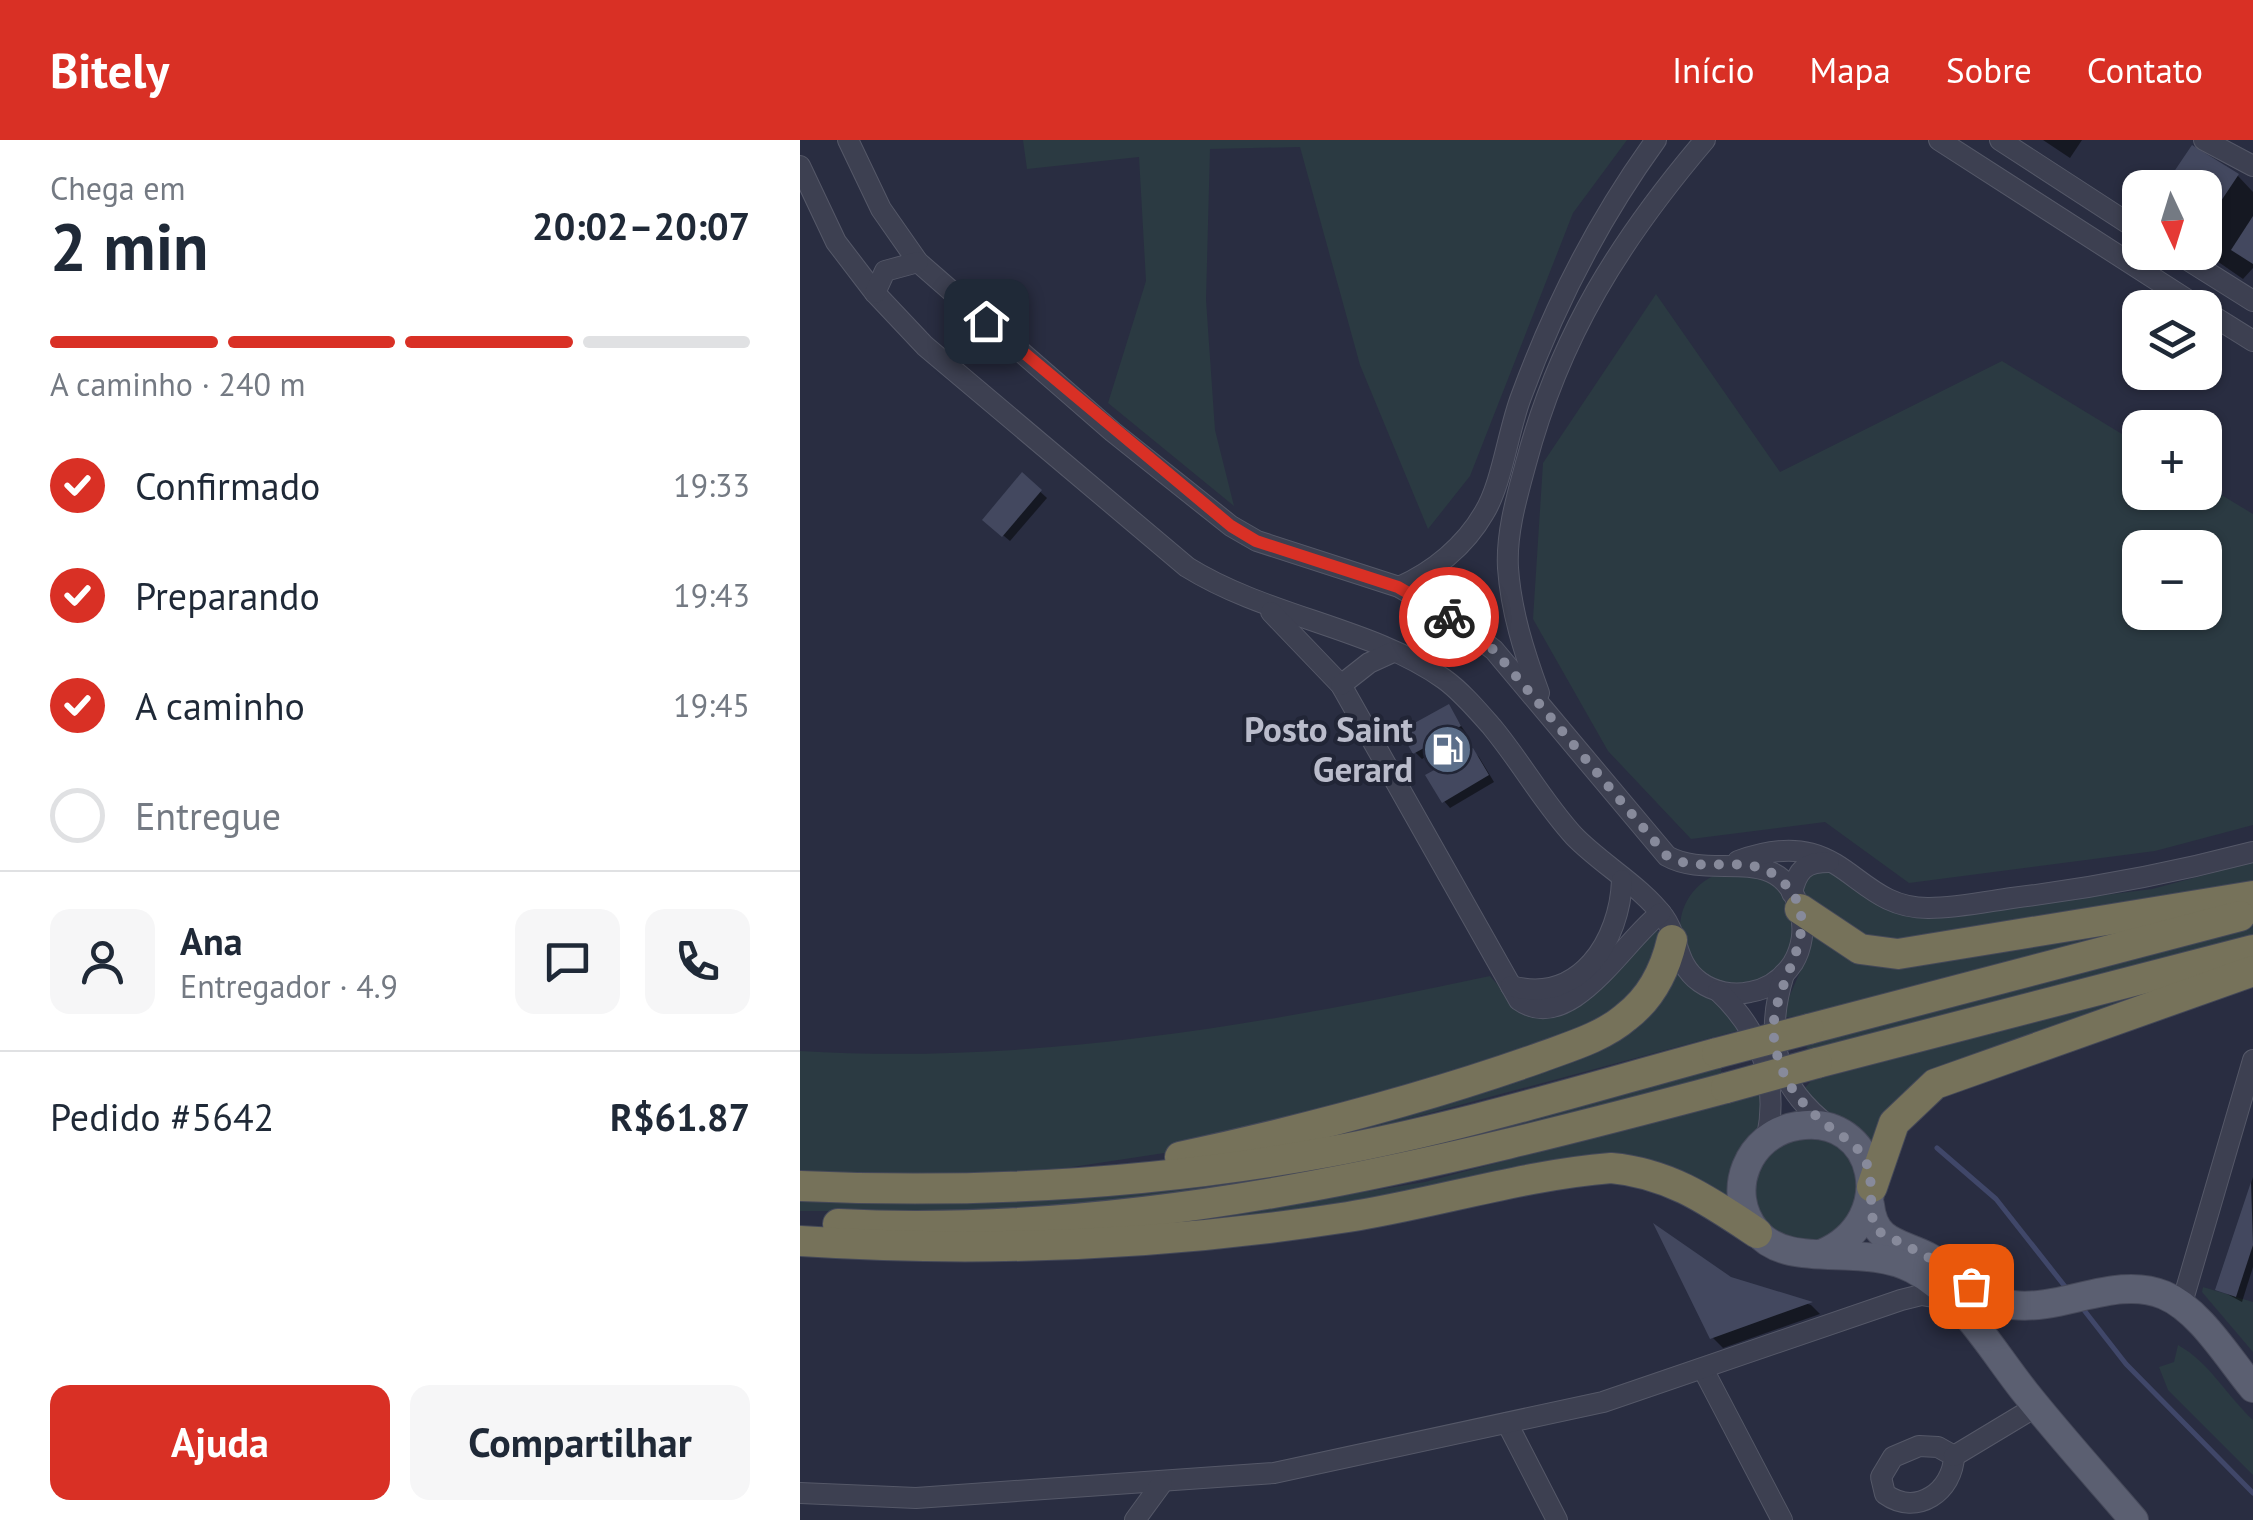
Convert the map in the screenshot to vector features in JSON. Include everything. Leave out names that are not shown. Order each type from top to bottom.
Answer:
[{"type":"highway","points":[[1796,901],[1860,949],[1898,954],[2253,896]]},
{"type":"highway","points":[[800,1186],[955,1190],[1148,1179],[1332,1152],[2253,913]]},
{"type":"highway","points":[[955,1190],[1180,1157],[1503,1070],[1623,1021],[1661,974],[1669,928]]},
{"type":"highway","points":[[800,1222],[864,1225],[1014,1221],[1249,1198],[1449,1160],[2253,950]]},
{"type":"highway","points":[[1871,1196],[1894,1123],[1935,1084],[2253,972]]},
{"type":"highway","points":[[800,1241],[972,1248],[1182,1238],[1349,1217],[1610,1168],[1638,1170],[1688,1186],[1757,1233]]},
{"type":"main road","points":[[2134,1520],[1952,1300],[1914,1269],[1860,1253],[1787,1252],[1757,1233],[1742,1201],[1741,1183],[1754,1150],[1768,1137],[1801,1125],[1835,1131],[1862,1154],[1872,1222],[1882,1236],[1947,1267],[1991,1299],[2012,1305],[2050,1303],[2134,1288],[2182,1303],[2253,1388]]},
{"type":"main road","points":[[1824,1253],[1854,1235],[1871,1196]]},
{"type":"street","points":[[848,140],[881,208],[918,262],[1113,432],[1231,526],[1256,541],[1398,587],[1455,620],[1494,650],[1667,856],[1694,868],[1723,865],[1765,853],[1824,854],[1888,898],[1930,908],[2134,882],[2253,852]]},
{"type":"street","points":[[1398,587],[1438,564],[1473,531],[1488,508],[1506,436],[1544,334],[1604,212],[1656,140]]},
{"type":"street","points":[[1543,704],[1515,618],[1508,564],[1514,508],[1540,411],[1567,344],[1624,240],[1705,140]]},
{"type":"street","points":[[1939,140],[2172,290]]},
{"type":"street","points":[[2000,140],[2122,220]]},
{"type":"street","points":[[2204,140],[2253,166]]},
{"type":"street","points":[[800,166],[836,242],[875,293],[926,346],[1187,567],[1266,608],[1393,652],[1446,680],[1494,729],[1574,836],[1669,928],[1688,972],[1718,991],[1749,1024],[1764,1061],[1773,1105],[1768,1137]]},
{"type":"street","points":[[1624,183],[1650,204]]},
{"type":"street","points":[[2098,244],[2116,216]]},
{"type":"street","points":[[875,293],[885,271],[918,262]]},
{"type":"street","points":[[2204,270],[2253,301]]},
{"type":"street","points":[[2222,322],[2253,341]]},
{"type":"street","points":[[1266,608],[1340,686],[1511,986],[1527,1006],[1548,1007],[1599,980],[1639,928],[1669,928]]},
{"type":"street","points":[[1340,686],[1369,663],[1393,652]]},
{"type":"street","points":[[1835,1131],[1793,1094],[1780,1062],[1774,1018],[1784,974],[1801,944],[1796,901],[1799,871],[1806,864],[1836,863]]},
{"type":"street","points":[[1723,865],[1766,870],[1796,901]]},
{"type":"street","points":[[1511,986],[1539,991],[1554,988],[1584,970],[1618,923],[1622,880]]},
{"type":"street","points":[[1718,991],[1754,992],[1784,974]]},
{"type":"street","points":[[2182,1303],[2253,1060]]},
{"type":"street","points":[[800,1493],[916,1498],[1274,1473],[1603,1402],[1886,1304],[1921,1295],[1952,1300]]},
{"type":"street","points":[[1704,1370],[1782,1520]]},
{"type":"street","points":[[1954,1456],[2037,1406]]},
{"type":"street","points":[[1507,1423],[1557,1520]]},
{"type":"street","points":[[1135,1520],[1162,1483]]},
{"type":"street","points":[[901,1520],[916,1498]]},
{"type":"shaded area","points":[[1023,140],[1627,140],[1573,213],[1470,476],[1428,529],[1360,365],[1300,147],[1210,149],[1206,300],[1215,430],[1234,506],[1108,403],[1146,281],[1139,157],[1027,169]]},
{"type":"shaded area","points":[[1656,294],[1780,472],[2002,361],[2122,434],[2122,510],[2222,510],[2222,495],[2253,514],[2253,825],[2155,851],[1909,883],[1825,822],[1691,839],[1608,751],[1533,619],[1543,463]]},
{"type":"shaded area","points":[[2253,862],[2253,889],[1872,946],[1805,897],[1800,887],[1802,878],[1821,867],[1947,915],[2152,889]]},
{"type":"shaded area","points":[[1737,871],[1759,875],[1777,888],[1790,906],[1794,928],[1790,950],[1777,968],[1759,981],[1737,985],[1715,981],[1697,968],[1684,950],[1680,928],[1684,906],[1697,888],[1715,875]]},
{"type":"shaded area","points":[[2253,923],[2253,937],[1808,1053],[1805,1041]]},
{"type":"shaded area","points":[[2154,927],[1780,1018],[1806,958],[1811,929],[1833,943]]},
{"type":"shaded area","points":[[1656,929],[1663,938],[1628,1007],[1528,1052],[1184,1150],[1046,1171],[901,1176],[800,1170],[800,1051],[974,1052],[1147,1037],[1319,1010],[1490,976],[1515,1005]]},
{"type":"shaded area","points":[[1674,966],[1744,1029],[1378,1127],[1281,1145],[1586,1049]]},
{"type":"shaded area","points":[[2191,980],[1941,1071],[1872,1158],[1803,1090],[1811,1081]]},
{"type":"shaded area","points":[[1719,1062],[1722,1074],[1590,1112],[1254,1186],[1002,1211],[800,1211],[800,1197],[1087,1193]]},
{"type":"shaded area","points":[[1761,1093],[1764,1117],[1737,1211],[1665,1170],[1346,1212],[1151,1227],[1425,1182]]},
{"type":"shaded area","points":[[1814,1134],[1849,1152],[1864,1189],[1837,1240],[1798,1248],[1755,1218],[1755,1181],[1757,1169],[1769,1152]]},
{"type":"shaded area","points":[[2203,1287],[2253,1302],[2253,1352],[2202,1292]]},
{"type":"shaded area","points":[[2178,1345],[2208,1370],[2253,1420],[2253,1475],[2168,1390],[2159,1367],[2174,1362]]},
{"type":"building","points":[[2192,145],[2239,174],[2222,200],[2222,170],[2175,170]]},
{"type":"building","points":[[2253,216],[2253,264],[2231,250]]},
{"type":"building","points":[[1022,472],[1042,490],[1002,537],[982,520]]},
{"type":"building","points":[[1449,704],[1461,726],[1454,730],[1466,752],[1473,748],[1489,775],[1442,803],[1425,775],[1447,763],[1435,742],[1413,754],[1400,731]]},
{"type":"building","points":[[2251,1182],[2253,1245],[2236,1297],[2215,1290]]},
{"type":"building","points":[[1653,1223],[1731,1277],[1813,1302],[1710,1339]]},
{"type":"waterway","points":[[1937,1148],[1996,1199],[2067,1289]]},
{"type":"waterway","points":[[2080,1305],[2126,1364],[2253,1493]]},
{"type":"way so far","points":[[1449,617],[1494,650],[1667,856],[1694,868],[1750,864],[1781,879],[1792,893],[1803,926],[1801,944],[1777,996],[1774,1038],[1793,1094],[1862,1154],[1869,1170],[1870,1205],[1876,1230],[1890,1241],[1947,1267],[1971,1286]]},
{"type":"place","name":"Posto Saint Gerard","points":[[1448,750]]},
{"type":"route","points":[[986,321],[1113,432],[1231,526],[1256,541],[1398,587],[1449,617]]}]
